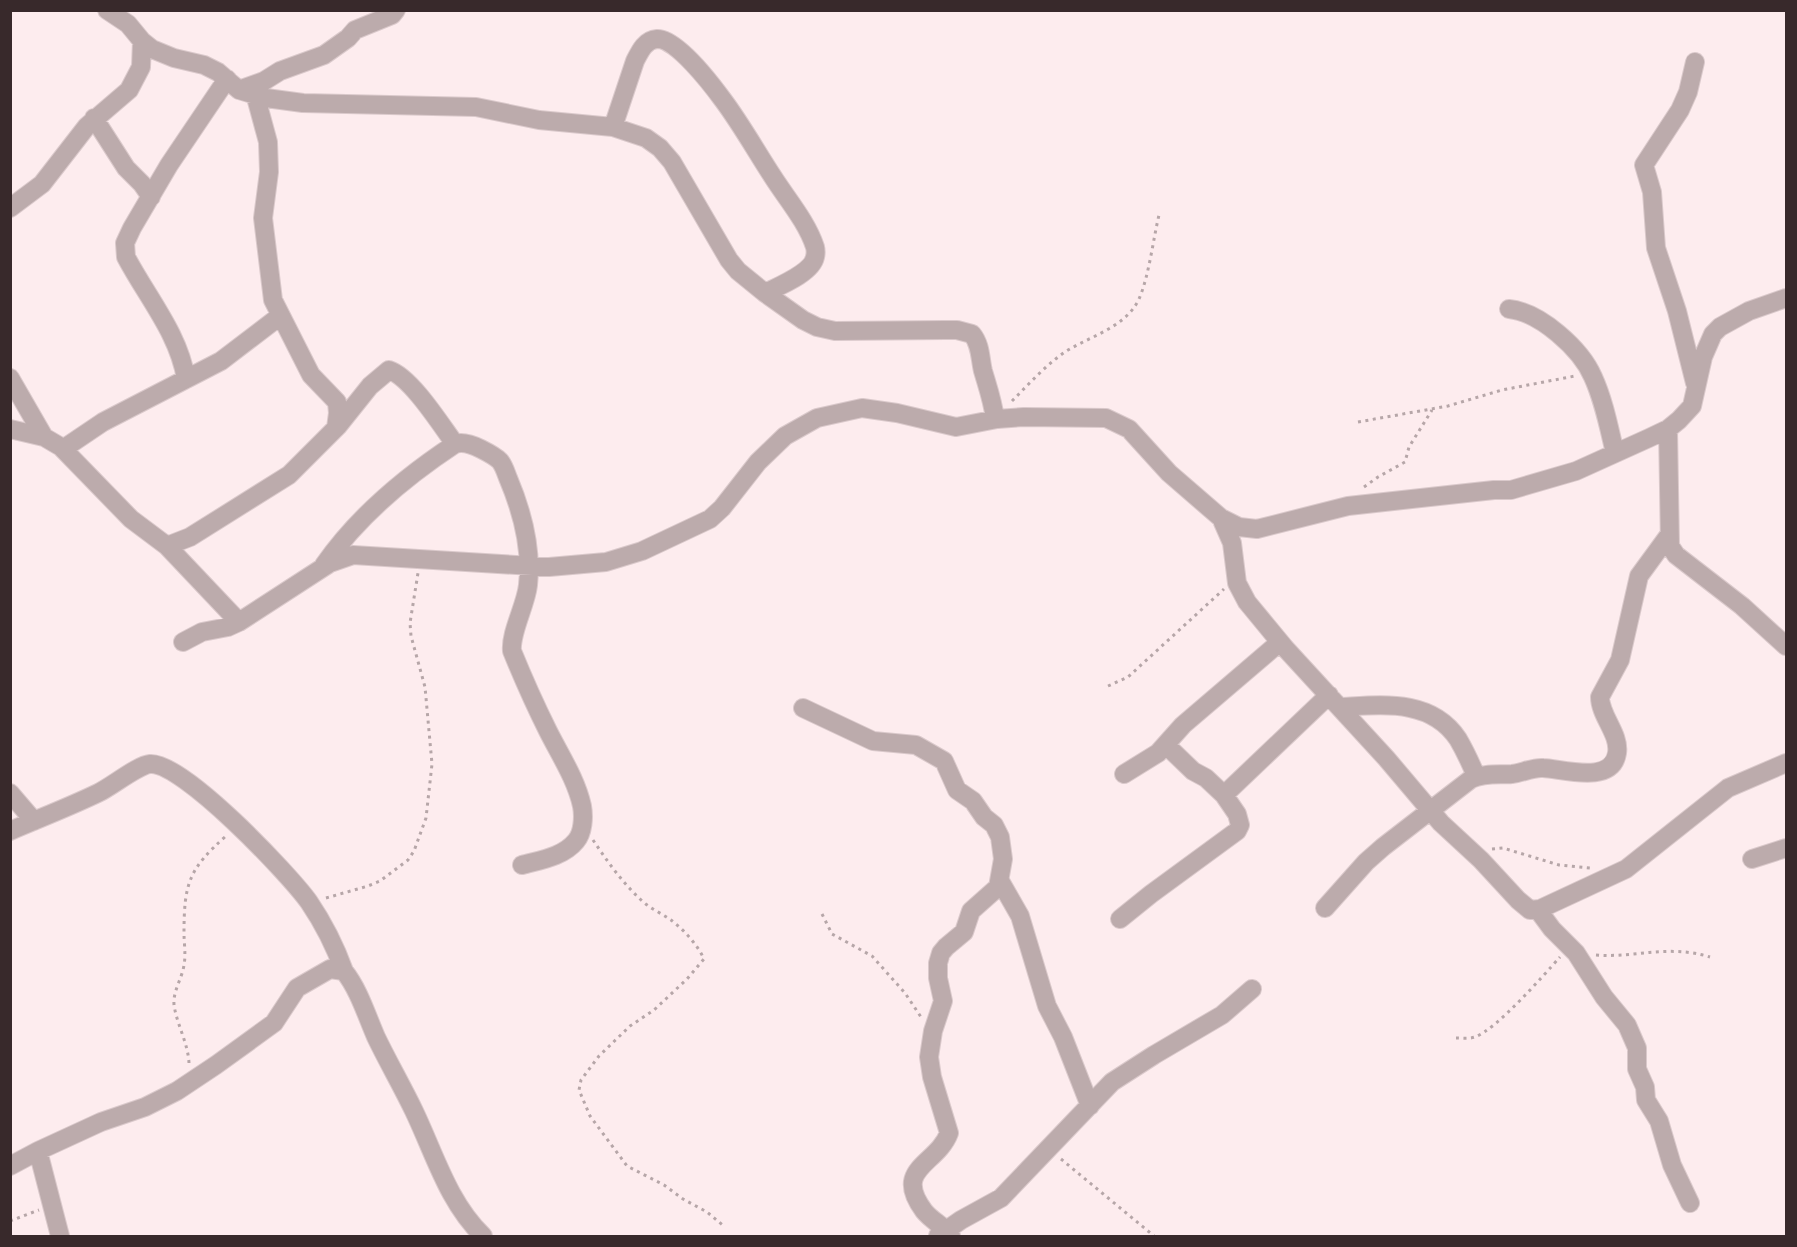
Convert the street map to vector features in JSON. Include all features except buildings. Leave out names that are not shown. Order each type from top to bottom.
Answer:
[{"type":"street","points":[[107,10],[128,24],[142,41],[164,54],[204,65],[240,88],[274,100],[303,103],[476,107],[546,121],[614,127],[646,138],[660,148],[686,184],[729,260],[738,271],[803,320],[826,330],[847,332],[945,330],[968,332],[973,336],[979,347],[996,419]]},
{"type":"street","points":[[186,379],[179,353],[169,331],[126,257],[125,243],[132,228],[151,197],[240,88],[264,81],[280,71],[324,55],[348,38],[355,30],[392,15],[396,10]]},
{"type":"street","points":[[614,127],[640,50],[648,42],[660,39],[669,43],[696,68],[723,100],[803,223],[815,247],[815,257],[811,266],[765,293]]},
{"type":"street","points":[[10,208],[42,184],[94,118],[127,92],[136,80],[142,61],[142,41]]},
{"type":"street","points":[[1695,62],[1680,110],[1644,167],[1652,192],[1656,248],[1677,311],[1696,388]]},
{"type":"street","points":[[240,88],[268,142],[269,172],[263,218],[272,296],[310,375],[337,402],[336,428]]},
{"type":"street","points":[[94,118],[126,168],[151,197]]},
{"type":"street","points":[[183,642],[202,632],[228,627],[239,622],[323,568],[352,555],[549,567],[606,561],[642,551],[697,526],[717,513],[758,462],[778,442],[796,429],[817,418],[862,408],[956,427],[996,419],[1106,418],[1121,424],[1144,443],[1168,473],[1221,518],[1239,526],[1257,529],[1348,506],[1511,490],[1566,474],[1668,429],[1690,410],[1708,344],[1720,327],[1749,311],[1786,298]]},
{"type":"street","points":[[1509,309],[1518,310],[1536,318],[1557,332],[1583,359],[1592,374],[1615,453]]},
{"type":"street","points":[[63,449],[104,422],[229,355],[280,316]]},
{"type":"street","points":[[167,546],[190,537],[289,476],[336,428],[370,386],[391,370],[415,390],[455,444]]},
{"type":"street","points":[[10,378],[44,437]]},
{"type":"street","points":[[10,429],[44,437],[63,449],[131,519],[167,546],[239,622]]},
{"type":"street","points":[[1668,429],[1670,546],[1676,555],[1742,606],[1786,646]]},
{"type":"street","points":[[323,568],[366,515],[419,467],[455,444],[462,443],[479,448],[500,461],[517,498],[525,531],[529,566],[528,587],[512,640],[512,651],[548,731],[568,768],[582,806],[582,824],[578,838],[570,847],[554,856],[522,865]]},
{"type":"street","points":[[1221,518],[1232,543],[1240,592],[1247,602],[1430,810],[1530,910],[1538,910],[1616,874],[1638,861],[1728,789],[1786,763]]},
{"type":"street","points":[[1325,908],[1366,862],[1462,784],[1476,776],[1512,774],[1542,768],[1576,773],[1596,773],[1613,763],[1617,754],[1616,746],[1600,697],[1620,660],[1639,576],[1669,535]]},
{"type":"street","points":[[1124,774],[1151,758],[1183,725],[1280,642]]},
{"type":"street","points":[[1224,795],[1334,701],[1392,704],[1410,707],[1427,714],[1451,730],[1466,753],[1476,776]]},
{"type":"street","points":[[803,708],[873,741],[916,745],[944,761],[957,790],[973,801],[999,833],[1002,853],[1000,881],[997,889],[971,911],[964,932],[941,952],[937,970],[943,1001],[929,1057],[932,1077],[949,1133],[939,1149],[920,1166],[913,1178],[912,1188],[926,1214],[946,1234],[961,1220],[1001,1198],[1112,1082],[1201,1029],[1222,1015],[1252,989]]},
{"type":"street","points":[[1120,920],[1151,894],[1237,831],[1240,822],[1224,795],[1206,778],[1193,771],[1166,744]]},
{"type":"street","points":[[10,831],[100,792],[145,765],[154,764],[177,774],[239,827],[291,879],[310,903],[332,940],[344,970],[353,982],[376,1037],[415,1113],[450,1191],[463,1215],[483,1236]]},
{"type":"street","points":[[10,793],[34,821]]},
{"type":"street","points":[[1752,859],[1786,848]]},
{"type":"street","points":[[1000,881],[1020,916],[1047,1006],[1063,1037],[1090,1106]]},
{"type":"street","points":[[1538,910],[1546,922],[1573,950],[1613,1010],[1628,1025],[1637,1048],[1637,1069],[1645,1087],[1646,1100],[1659,1121],[1674,1172],[1690,1203]]},
{"type":"street","points":[[10,1166],[101,1122],[145,1107],[190,1083],[273,1023],[297,988],[330,969],[344,970]]},
{"type":"street","points":[[38,1151],[60,1236]]},
{"type":"path","points":[[996,419],[1046,366],[1065,352],[1113,326],[1130,312],[1143,286],[1159,214]]},
{"type":"path","points":[[1358,422],[1432,409],[1541,382],[1592,374]]},
{"type":"path","points":[[1360,490],[1405,462],[1409,447],[1432,409]]},
{"type":"path","points":[[310,903],[344,891],[368,886],[408,861],[426,818],[432,764],[425,687],[411,636],[410,623],[411,606],[421,559]]},
{"type":"path","points":[[1108,686],[1128,677],[1236,578]]},
{"type":"path","points":[[582,824],[634,893],[687,936],[704,959],[662,1003],[630,1026],[599,1056],[581,1080],[579,1090],[582,1099],[590,1116],[627,1166],[664,1185],[707,1212],[725,1227]]},
{"type":"path","points":[[190,1083],[189,1058],[176,1016],[174,998],[184,967],[184,920],[189,883],[193,872],[203,858],[215,845],[239,827]]},
{"type":"path","points":[[1469,849],[1503,848],[1559,865],[1603,870],[1616,874]]},
{"type":"path","points":[[822,914],[832,934],[872,956],[905,993],[924,1020],[935,1026]]},
{"type":"path","points":[[1456,1038],[1471,1038],[1487,1031],[1573,950],[1600,955],[1671,950],[1694,952],[1710,957]]},
{"type":"path","points":[[1048,1148],[1154,1236]]},
{"type":"path","points":[[10,1221],[52,1205]]}]
